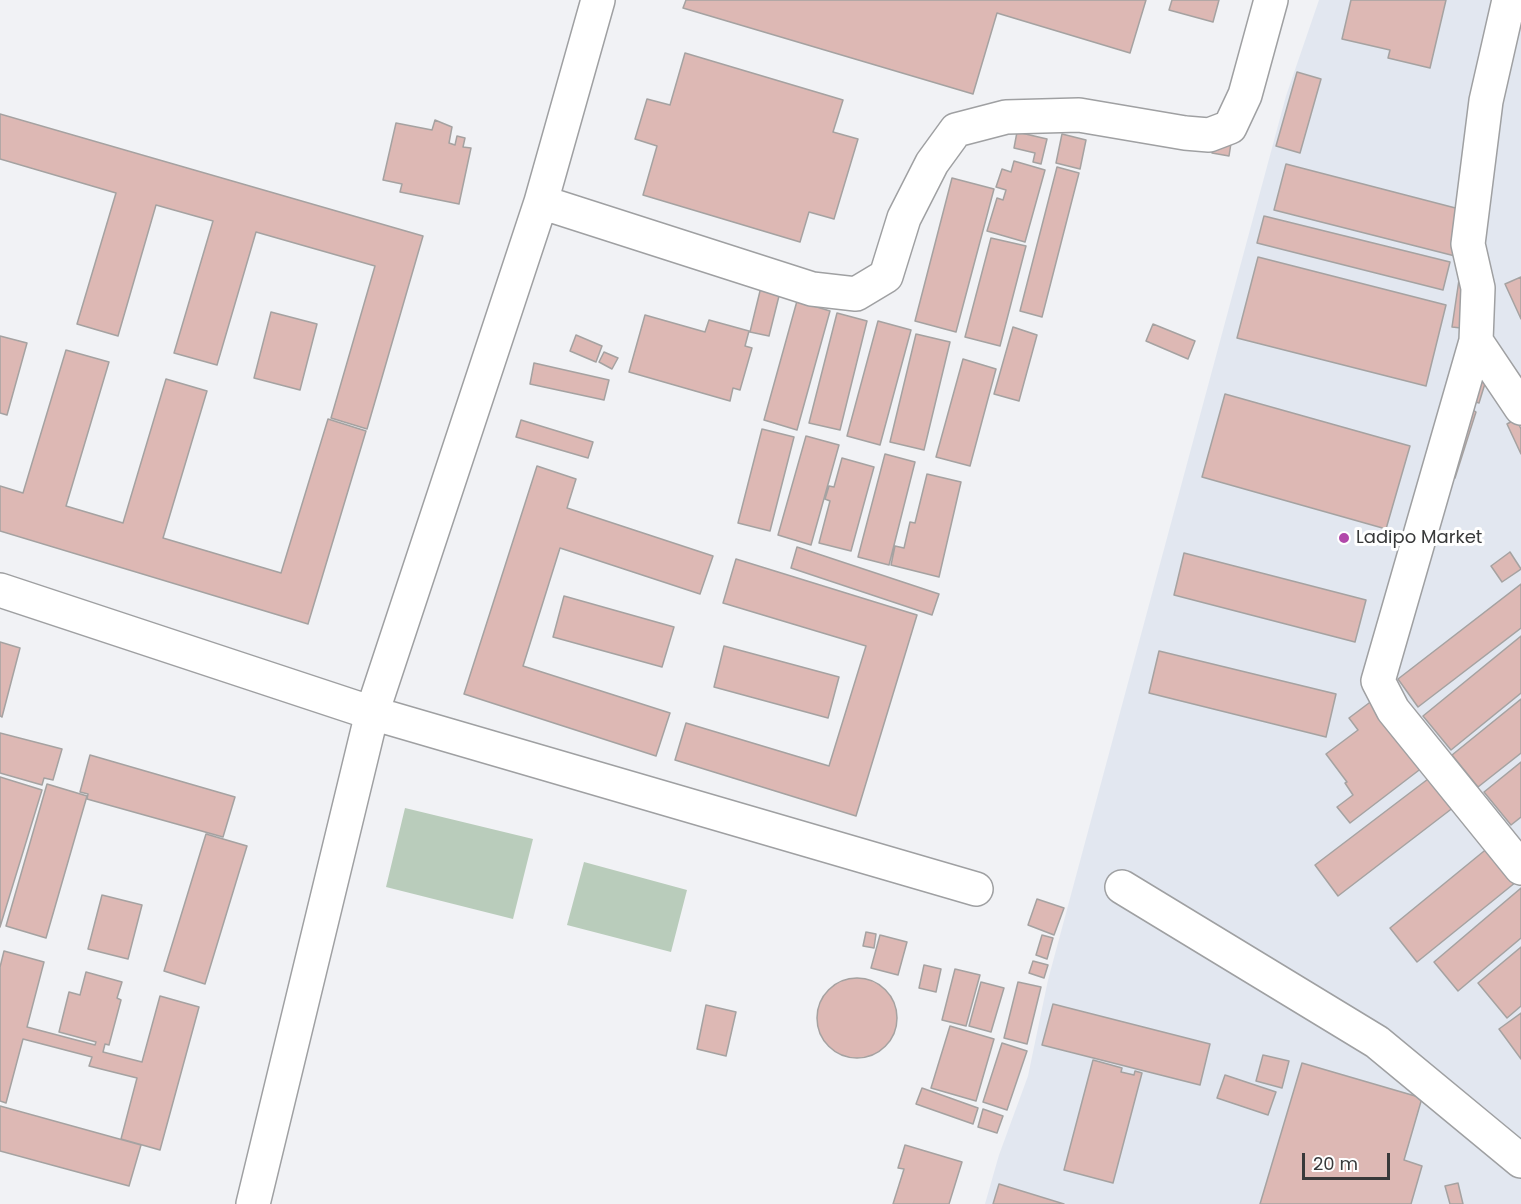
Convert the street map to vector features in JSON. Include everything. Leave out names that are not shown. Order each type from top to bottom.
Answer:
[{"type":"street","points":[[253,1204],[372,713],[541,202],[598,0]]},
{"type":"street","points":[[541,202],[812,289],[856,294],[886,276],[904,218],[932,163],[956,130],[1006,117],[1079,115],[1209,135],[1230,127],[1245,95],[1271,0]]},
{"type":"street","points":[[1509,0],[1486,101],[1468,244],[1478,288],[1476,341],[1378,681],[1393,710],[1521,868]]},
{"type":"street","points":[[1476,341],[1521,408]]},
{"type":"street","points":[[0,590],[372,713],[976,889]]},
{"type":"street","points":[[1122,886],[1377,1042],[1521,1161]]},
{"type":"shaded area","name":"Ladipo Market","points":[[1319,0],[1521,0],[1521,1204],[985,1204],[999,1155],[1028,1076],[1048,980],[1286,96]]},
{"type":"green space","points":[[405,808],[533,839],[513,919],[386,887]]},
{"type":"green space","points":[[584,862],[687,890],[671,952],[567,925]]},
{"type":"building","points":[[686,0],[1146,0],[1130,53],[997,13],[973,94],[683,8]]},
{"type":"building","points":[[1172,0],[1219,0],[1213,22],[1169,10]]},
{"type":"building","points":[[1351,0],[1446,0],[1430,68],[1388,58],[1390,50],[1342,39]]},
{"type":"building","points":[[685,53],[843,100],[833,132],[858,139],[834,219],[809,212],[800,242],[643,195],[657,146],[635,139],[647,99],[670,105]]},
{"type":"building","points":[[1297,72],[1321,79],[1300,153],[1276,146]]},
{"type":"building","points":[[0,114],[423,236],[367,429],[331,418],[375,266],[256,232],[217,365],[174,353],[213,221],[156,205],[118,336],[77,324],[116,193],[0,159]]},
{"type":"building","points":[[435,120],[452,127],[449,143],[455,145],[457,136],[465,138],[463,147],[471,148],[459,204],[400,192],[402,184],[383,180],[396,123],[432,130]]},
{"type":"building","points":[[1017,132],[1047,139],[1041,164],[1033,162],[1035,153],[1014,148]]},
{"type":"building","points":[[1062,134],[1086,140],[1080,169],[1056,163]]},
{"type":"building","points":[[1216,134],[1232,137],[1229,156],[1212,153]]},
{"type":"building","points":[[1014,161],[1045,170],[1025,242],[987,231],[997,198],[1003,200],[1006,190],[996,187],[1002,169],[1011,172]]},
{"type":"building","points":[[1286,164],[1467,211],[1455,256],[1274,210]]},
{"type":"building","points":[[1057,167],[1079,173],[1042,317],[1020,311]]},
{"type":"building","points":[[952,178],[994,189],[956,332],[915,321]]},
{"type":"building","points":[[1264,216],[1450,262],[1443,290],[1257,243]]},
{"type":"building","points":[[991,238],[1026,246],[1000,346],[965,337]]},
{"type":"building","points":[[1258,257],[1446,305],[1426,386],[1237,338]]},
{"type":"building","points":[[1460,273],[1468,274],[1461,328],[1452,327]]},
{"type":"building","points":[[1521,277],[1521,319],[1505,284]]},
{"type":"building","points":[[761,287],[780,292],[769,336],[750,332]]},
{"type":"building","points":[[797,301],[830,311],[797,430],[764,420]]},
{"type":"building","points":[[271,312],[317,324],[300,390],[254,378]]},
{"type":"building","points":[[837,313],[867,321],[840,430],[809,423]]},
{"type":"building","points":[[645,315],[705,332],[709,320],[749,331],[745,346],[752,348],[740,390],[733,388],[730,401],[629,372]]},
{"type":"building","points":[[878,321],[911,330],[880,445],[847,436]]},
{"type":"building","points":[[1153,324],[1195,341],[1188,359],[1146,341]]},
{"type":"building","points":[[1013,327],[1037,335],[1019,401],[994,394]]},
{"type":"building","points":[[916,334],[950,342],[924,450],[890,442]]},
{"type":"building","points":[[576,335],[602,346],[596,362],[570,351]]},
{"type":"building","points":[[0,336],[27,343],[7,415],[0,413]]},
{"type":"building","points":[[66,350],[109,362],[66,506],[123,523],[166,379],[207,391],[163,538],[281,573],[328,419],[366,431],[308,624],[0,531],[0,486],[23,493]]},
{"type":"building","points":[[604,352],[618,358],[612,369],[599,362]]},
{"type":"building","points":[[963,359],[996,369],[970,466],[936,457]]},
{"type":"building","points":[[534,363],[609,380],[604,400],[530,384]]},
{"type":"building","points":[[1472,372],[1487,377],[1479,403],[1476,402],[1473,410],[1476,412],[1455,478],[1439,473]]},
{"type":"building","points":[[1225,394],[1410,446],[1386,529],[1202,477]]},
{"type":"building","points":[[1516,419],[1521,429],[1521,454],[1507,424]]},
{"type":"building","points":[[521,420],[593,442],[588,458],[516,437]]},
{"type":"building","points":[[762,429],[794,437],[770,531],[738,523]]},
{"type":"building","points":[[806,436],[839,445],[811,545],[778,535]]},
{"type":"building","points":[[885,454],[915,462],[889,565],[858,557]]},
{"type":"building","points":[[842,458],[874,467],[851,551],[819,543],[830,501],[825,499],[829,486],[834,487]]},
{"type":"building","points":[[537,466],[576,479],[567,508],[713,556],[700,594],[560,548],[523,666],[670,713],[656,756],[464,694]]},
{"type":"building","points":[[927,474],[961,482],[939,577],[891,565],[895,546],[904,548],[910,522],[915,523]]},
{"type":"building","points":[[797,547],[939,594],[932,615],[791,568]]},
{"type":"building","points":[[1510,552],[1521,569],[1502,582],[1491,566]]},
{"type":"building","points":[[1184,553],[1366,600],[1355,642],[1174,595]]},
{"type":"building","points":[[736,559],[917,615],[856,816],[675,760],[686,723],[829,766],[866,646],[723,603]]},
{"type":"building","points":[[1521,584],[1521,628],[1418,707],[1398,679]]},
{"type":"building","points":[[564,596],[674,627],[662,667],[553,637]]},
{"type":"building","points":[[1521,636],[1521,693],[1451,750],[1423,716]]},
{"type":"building","points":[[0,642],[20,648],[2,717],[0,716]]},
{"type":"building","points":[[724,646],[839,677],[828,718],[714,687]]},
{"type":"building","points":[[1159,651],[1336,694],[1326,737],[1149,693]]},
{"type":"building","points":[[1377,697],[1427,764],[1350,823],[1337,807],[1353,795],[1345,783],[1347,782],[1326,754],[1358,730],[1349,718]]},
{"type":"building","points":[[1521,699],[1521,753],[1478,787],[1452,755]]},
{"type":"building","points":[[0,733],[62,749],[53,780],[44,778],[42,785],[0,773]]},
{"type":"building","points":[[90,755],[235,797],[223,837],[87,799],[88,794],[80,792]]},
{"type":"building","points":[[1521,762],[1521,817],[1511,825],[1484,792]]},
{"type":"building","points":[[1432,776],[1454,807],[1338,896],[1315,865]]},
{"type":"building","points":[[0,777],[42,790],[0,927]]},
{"type":"building","points":[[47,784],[87,796],[46,938],[6,926]]},
{"type":"building","points":[[206,834],[247,846],[205,984],[164,971]]},
{"type":"building","points":[[1489,847],[1516,882],[1417,962],[1390,928]]},
{"type":"building","points":[[1521,888],[1521,938],[1458,991],[1434,962]]},
{"type":"building","points":[[102,895],[142,905],[128,959],[88,949]]},
{"type":"building","points":[[1037,899],[1064,908],[1054,935],[1028,925]]},
{"type":"building","points":[[866,932],[876,934],[874,948],[863,946]]},
{"type":"building","points":[[880,935],[907,942],[898,975],[871,968]]},
{"type":"building","points":[[1042,935],[1053,938],[1047,959],[1036,955]]},
{"type":"building","points":[[1521,947],[1521,1006],[1507,1018],[1478,983]]},
{"type":"building","points":[[4,951],[44,962],[27,1027],[95,1045],[96,1042],[59,1032],[69,992],[80,995],[86,972],[122,982],[117,998],[121,1000],[109,1045],[105,1044],[103,1052],[142,1062],[160,996],[199,1007],[160,1150],[121,1139],[137,1078],[89,1066],[92,1057],[23,1039],[6,1103],[0,1101],[0,967]]},
{"type":"building","points":[[1033,961],[1048,965],[1044,978],[1029,973]]},
{"type":"building","points":[[924,965],[941,969],[936,992],[919,988]]},
{"type":"building","points":[[955,969],[980,975],[966,1026],[942,1020]]},
{"type":"building","points":[[857,978],[872,981],[885,990],[894,1003],[897,1018],[894,1033],[885,1046],[872,1055],[857,1058],[842,1055],[829,1046],[820,1033],[817,1018],[820,1003],[829,990],[842,981]]},
{"type":"building","points":[[981,982],[1004,988],[991,1032],[969,1026]]},
{"type":"building","points":[[1018,982],[1041,987],[1027,1044],[1004,1038]]},
{"type":"building","points":[[1053,1004],[1210,1044],[1200,1085],[1042,1045]]},
{"type":"building","points":[[706,1005],[736,1012],[726,1056],[697,1049]]},
{"type":"building","points":[[1521,1013],[1521,1059],[1499,1029]]},
{"type":"building","points":[[950,1026],[994,1039],[976,1101],[931,1088]]},
{"type":"building","points":[[1002,1043],[1027,1051],[1007,1110],[983,1102]]},
{"type":"building","points":[[1263,1055],[1289,1061],[1282,1088],[1256,1081]]},
{"type":"building","points":[[1093,1060],[1122,1068],[1121,1072],[1134,1075],[1135,1071],[1142,1073],[1113,1183],[1064,1170]]},
{"type":"building","points":[[1302,1063],[1422,1098],[1404,1160],[1422,1166],[1411,1204],[1260,1204]]},
{"type":"building","points":[[1225,1075],[1276,1092],[1268,1115],[1217,1098]]},
{"type":"building","points":[[922,1088],[978,1108],[973,1124],[916,1104]]},
{"type":"building","points":[[0,1106],[141,1145],[129,1186],[0,1151]]},
{"type":"building","points":[[983,1109],[1003,1116],[997,1133],[978,1127]]},
{"type":"building","points":[[905,1145],[962,1162],[949,1204],[893,1204],[904,1169],[898,1168]]},
{"type":"building","points":[[1458,1183],[1463,1204],[1450,1204],[1445,1186]]},
{"type":"building","points":[[999,1184],[1064,1204],[993,1204]]},
{"type":"place","name":"Ladipo Market","points":[[1344,538]]}]
